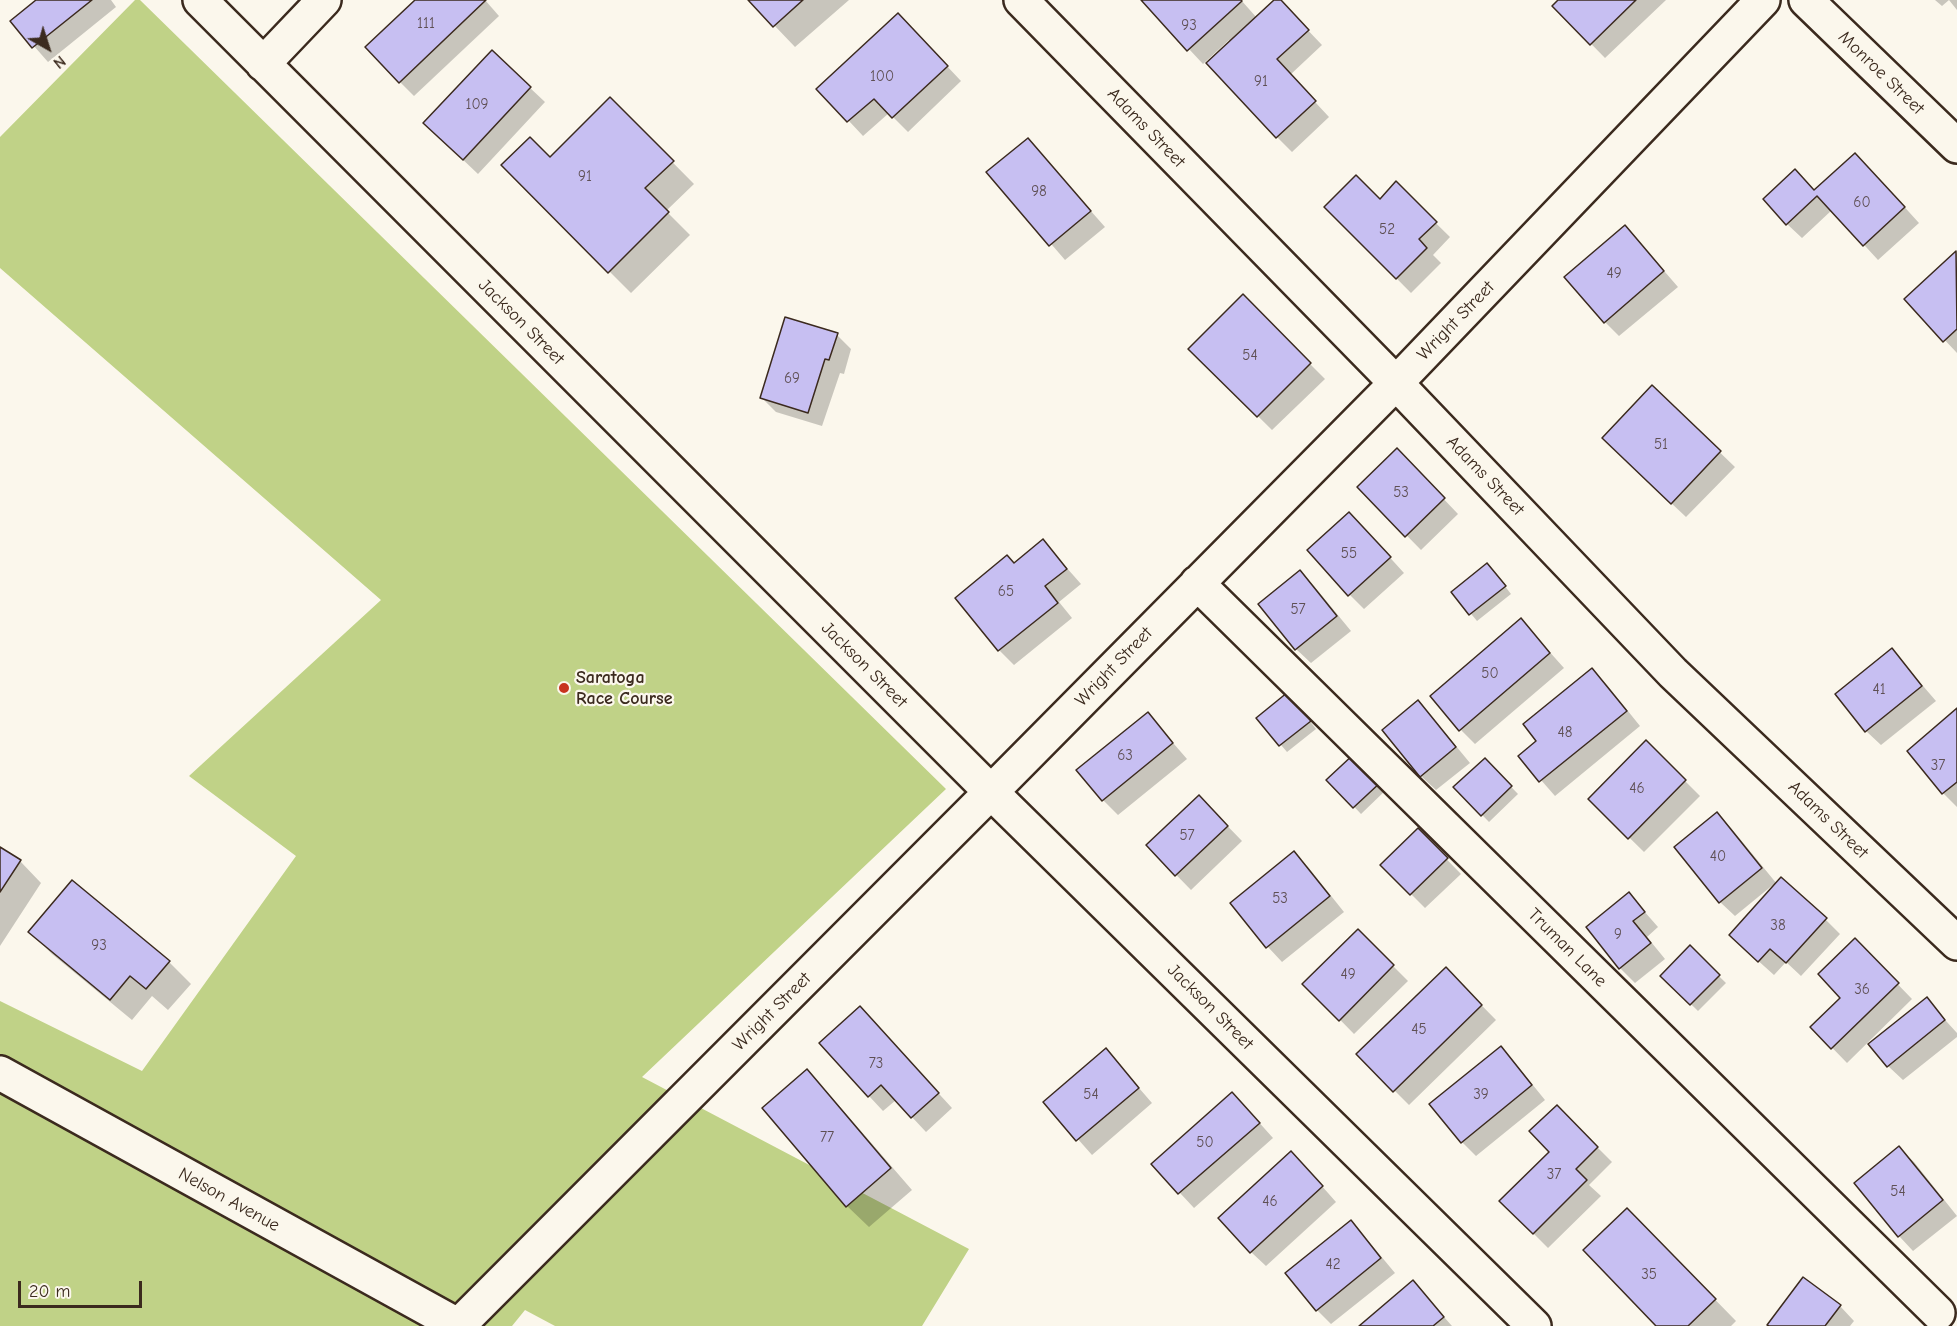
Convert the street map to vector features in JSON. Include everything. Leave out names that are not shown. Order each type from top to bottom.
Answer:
[{"type":"street","name":"Jackson Street","points":[[200,0],[991,792],[1534,1326]]},
{"type":"street","points":[[263,64],[324,0]]},
{"type":"street","name":"Adams Street","points":[[1021,0],[1396,383],[1673,673],[1957,944]]},
{"type":"street","name":"Wright Street","points":[[458,1326],[1396,383],[1763,0]]},
{"type":"street","name":"Monroe Street","points":[[1806,0],[1957,146]]},
{"type":"street","name":"Truman Lane","points":[[1197,583],[1940,1311]]},
{"type":"street","name":"Nelson Avenue","points":[[0,1073],[458,1326]]},
{"type":"green space","name":"Saratoga Race Course","points":[[135,0],[140,0],[946,789],[642,1077],[969,1249],[922,1326],[555,1326],[525,1310],[512,1326],[0,1326],[0,1001],[142,1071],[296,856],[189,776],[381,600],[0,268],[0,137]]},
{"type":"building","points":[[36,0],[92,0],[32,48],[10,21]]},
{"type":"building","points":[[415,0],[486,0],[399,83],[365,47]]},
{"type":"building","points":[[748,0],[803,0],[773,27]]},
{"type":"building","points":[[1141,0],[1241,0],[1242,1],[1187,51]]},
{"type":"building","points":[[1274,0],[1281,0],[1309,30],[1277,59],[1316,101],[1276,138],[1206,63]]},
{"type":"building","points":[[1558,0],[1636,0],[1590,45],[1552,6]]},
{"type":"building","points":[[898,13],[948,66],[892,118],[874,99],[847,122],[816,89]]},
{"type":"building","points":[[492,50],[531,87],[463,160],[423,123]]},
{"type":"building","points":[[610,97],[674,161],[645,188],[669,212],[608,273],[501,165],[530,137],[550,157]]},
{"type":"building","points":[[1028,138],[1091,211],[1049,246],[986,172]]},
{"type":"building","points":[[1855,153],[1905,207],[1863,246],[1817,196],[1786,225],[1763,199],[1795,169],[1814,190]]},
{"type":"building","points":[[1356,175],[1380,199],[1396,181],[1437,222],[1419,239],[1427,248],[1396,279],[1324,207]]},
{"type":"building","points":[[1625,225],[1664,271],[1604,323],[1564,277]]},
{"type":"building","points":[[1956,251],[1957,329],[1943,342],[1904,299]]},
{"type":"building","points":[[1243,294],[1311,363],[1257,417],[1188,349]]},
{"type":"building","points":[[785,317],[838,333],[829,360],[825,359],[808,413],[760,398]]},
{"type":"building","points":[[1652,385],[1721,451],[1671,504],[1602,438]]},
{"type":"building","points":[[1397,448],[1445,498],[1405,537],[1357,487]]},
{"type":"building","points":[[1349,512],[1391,557],[1348,596],[1307,550]]},
{"type":"building","points":[[1043,539],[1067,569],[1045,586],[1058,603],[998,651],[955,598],[1007,555],[1014,563]]},
{"type":"building","points":[[1487,563],[1506,586],[1469,615],[1451,592]]},
{"type":"building","points":[[1300,570],[1337,616],[1295,650],[1258,604]]},
{"type":"building","points":[[1521,618],[1550,653],[1459,731],[1430,696]]},
{"type":"building","points":[[1892,648],[1922,686],[1865,732],[1835,694]]},
{"type":"building","points":[[1592,668],[1627,711],[1539,782],[1518,756],[1536,741],[1523,724]]},
{"type":"building","points":[[1288,692],[1311,721],[1279,746],[1256,718]]},
{"type":"building","points":[[1418,700],[1456,747],[1420,777],[1382,730]]},
{"type":"building","points":[[1957,708],[1957,782],[1942,794],[1907,751]]},
{"type":"building","points":[[1148,712],[1173,743],[1102,801],[1076,770]]},
{"type":"building","points":[[1646,740],[1686,780],[1628,839],[1588,799]]},
{"type":"building","points":[[1355,753],[1382,781],[1353,808],[1326,780]]},
{"type":"building","points":[[1485,758],[1512,786],[1481,816],[1453,787]]},
{"type":"building","points":[[1199,795],[1228,826],[1175,876],[1146,845]]},
{"type":"building","points":[[1717,812],[1762,868],[1719,903],[1674,847]]},
{"type":"building","points":[[1418,828],[1448,858],[1410,895],[1380,865]]},
{"type":"building","points":[[0,847],[21,860],[0,892]]},
{"type":"building","points":[[1294,851],[1330,896],[1266,948],[1230,903]]},
{"type":"building","points":[[1781,877],[1827,918],[1786,963],[1770,949],[1758,962],[1729,935]]},
{"type":"building","points":[[72,880],[170,961],[146,989],[130,976],[110,1000],[28,932]]},
{"type":"building","points":[[1629,892],[1645,912],[1633,921],[1651,943],[1619,969],[1586,927]]},
{"type":"building","points":[[1358,929],[1394,965],[1339,1021],[1302,984]]},
{"type":"building","points":[[1855,938],[1899,983],[1831,1049],[1810,1027],[1840,998],[1818,974]]},
{"type":"building","points":[[1690,945],[1720,975],[1690,1005],[1660,976]]},
{"type":"building","points":[[1446,967],[1482,1005],[1393,1092],[1356,1054]]},
{"type":"building","points":[[1927,997],[1945,1020],[1887,1067],[1868,1044]]},
{"type":"building","points":[[860,1006],[939,1093],[911,1118],[881,1085],[868,1097],[819,1043]]},
{"type":"building","points":[[1501,1046],[1532,1085],[1461,1143],[1429,1104]]},
{"type":"building","points":[[1106,1048],[1139,1088],[1076,1141],[1043,1102]]},
{"type":"building","points":[[807,1069],[891,1168],[846,1207],[762,1108]]},
{"type":"building","points":[[1232,1092],[1260,1123],[1178,1194],[1151,1164]]},
{"type":"building","points":[[1557,1105],[1598,1147],[1576,1169],[1587,1180],[1533,1234],[1499,1201],[1549,1152],[1529,1131]]},
{"type":"building","points":[[1899,1146],[1943,1200],[1898,1237],[1854,1183]]},
{"type":"building","points":[[1291,1151],[1323,1186],[1250,1253],[1218,1218]]},
{"type":"building","points":[[1627,1208],[1716,1299],[1688,1326],[1656,1326],[1583,1250]]},
{"type":"building","points":[[1351,1220],[1381,1258],[1316,1311],[1285,1273]]},
{"type":"building","points":[[1803,1277],[1841,1305],[1825,1326],[1767,1325]]},
{"type":"building","points":[[1413,1280],[1444,1317],[1433,1326],[1359,1326]]},
{"type":"place","name":"Saratoga Race Course","points":[[564,688]]}]
